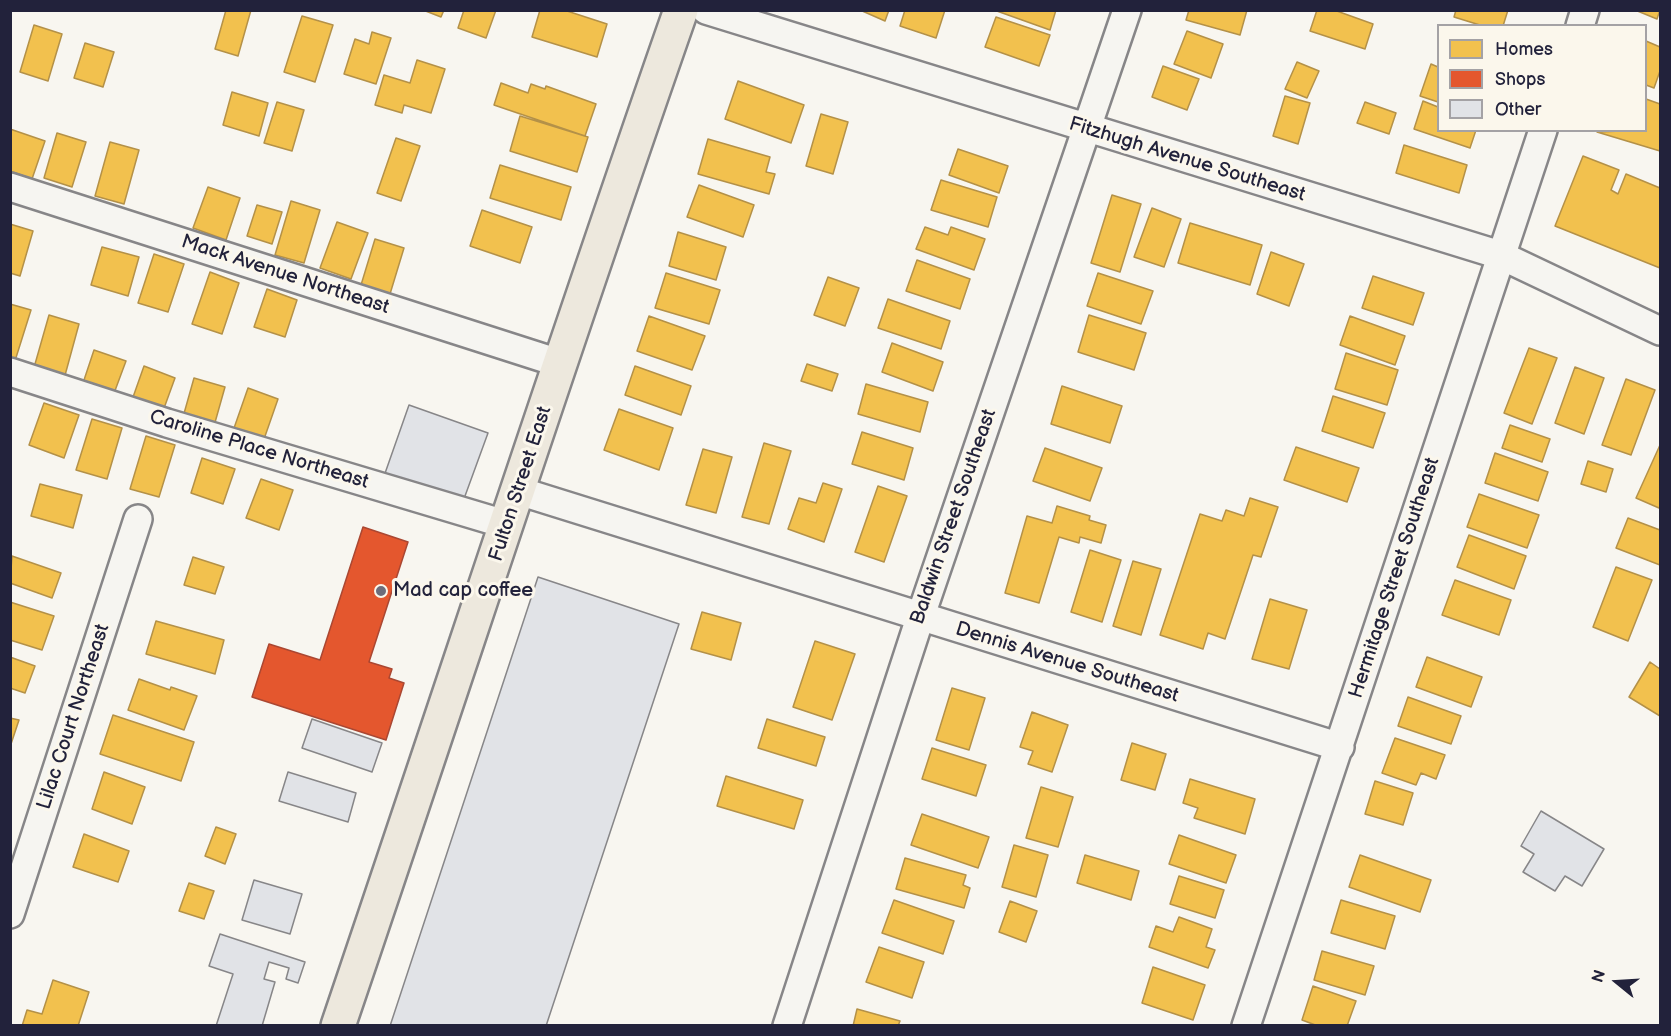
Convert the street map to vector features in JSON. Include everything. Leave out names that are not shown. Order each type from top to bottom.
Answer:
[{"type":"main road","name":"Fulton Street East","points":[[338,1026],[519,492],[559,363],[681,10]]},
{"type":"street","name":"Fitzhugh Avenue Southeast","points":[[706,10],[1086,130],[1500,255],[1660,331]]},
{"type":"street","name":"Baldwin Street Southeast","points":[[787,1026],[920,618],[1127,10]]},
{"type":"street","name":"Hermitage Street Southeast","points":[[1246,1026],[1542,132]]},
{"type":"street","name":"Mack Avenue Northeast","points":[[10,187],[559,363]]},
{"type":"street","name":"Caroline Place Northeast","points":[[10,372],[179,427],[508,525]]},
{"type":"street","name":"Dennis Avenue Southeast","points":[[519,492],[1340,747]]},
{"type":"street","name":"Lilac Court Northeast","points":[[10,914],[138,519]]},
{"type":"building: Homes","points":[[226,10],[251,10],[238,56],[215,49]]},
{"type":"building: Homes","points":[[423,10],[444,10],[441,17]]},
{"type":"building: Homes","points":[[464,10],[496,10],[486,38],[458,28]]},
{"type":"building: Homes","points":[[540,10],[564,10],[607,24],[597,57],[532,37]]},
{"type":"building: Homes","points":[[860,10],[889,10],[885,21]]},
{"type":"building: Homes","points":[[905,10],[945,10],[936,38],[900,26]]},
{"type":"building: Homes","points":[[994,10],[1056,10],[1050,30]]},
{"type":"building: Homes","points":[[1189,10],[1247,10],[1240,35],[1186,20]]},
{"type":"building: Homes","points":[[1317,10],[1334,10],[1373,24],[1365,49],[1310,31]]},
{"type":"building: Homes","points":[[1456,10],[1508,10],[1504,24],[1477,24],[1454,17]]},
{"type":"building: Homes","points":[[1635,10],[1660,10],[1657,19]]},
{"type":"building: Homes","points":[[302,16],[333,25],[315,82],[284,72]]},
{"type":"building: Homes","points":[[996,17],[1050,35],[1039,66],[985,47]]},
{"type":"building: Homes","points":[[34,25],[62,34],[48,81],[20,72]]},
{"type":"building: Homes","points":[[1187,31],[1223,44],[1211,78],[1174,64]]},
{"type":"building: Homes","points":[[372,32],[391,38],[376,84],[344,74],[355,39],[369,44]]},
{"type":"building: Homes","points":[[1647,41],[1660,47],[1660,71],[1654,88],[1647,85]]},
{"type":"building: Homes","points":[[85,43],[114,52],[103,87],[74,78]]},
{"type":"building: Homes","points":[[417,60],[445,69],[431,113],[404,105],[402,113],[375,105],[384,75],[410,83]]},
{"type":"building: Homes","points":[[1297,62],[1319,71],[1307,98],[1285,89]]},
{"type":"building: Homes","points":[[1431,64],[1437,67],[1437,102],[1420,96]]},
{"type":"building: Homes","points":[[1163,66],[1199,79],[1187,110],[1152,97]]},
{"type":"building: Homes","points":[[738,81],[804,105],[791,143],[725,119]]},
{"type":"building: Homes","points":[[501,83],[528,93],[531,84],[545,89],[546,86],[596,104],[585,136],[494,105]]},
{"type":"building: Homes","points":[[232,92],[268,103],[259,136],[223,125]]},
{"type":"building: Homes","points":[[1285,96],[1310,103],[1298,144],[1273,136]]},
{"type":"building: Homes","points":[[1647,99],[1660,104],[1660,151],[1597,132],[1647,132]]},
{"type":"building: Homes","points":[[1423,101],[1437,107],[1437,132],[1475,132],[1470,148],[1414,129]]},
{"type":"building: Homes","points":[[277,102],[304,110],[292,151],[264,143]]},
{"type":"building: Homes","points":[[1365,102],[1396,113],[1389,134],[1357,123]]},
{"type":"building: Homes","points":[[821,114],[848,122],[833,174],[806,166]]},
{"type":"building: Homes","points":[[520,116],[588,137],[577,172],[510,151]]},
{"type":"building: Homes","points":[[10,129],[45,141],[32,179],[10,171]]},
{"type":"building: Homes","points":[[57,133],[86,142],[72,187],[44,178]]},
{"type":"building: Homes","points":[[396,138],[420,146],[401,201],[377,193]]},
{"type":"building: Homes","points":[[708,139],[770,157],[766,172],[775,174],[769,194],[698,174]]},
{"type":"building: Homes","points":[[110,142],[139,150],[124,204],[95,196]]},
{"type":"building: Homes","points":[[1404,145],[1467,165],[1459,193],[1396,173]]},
{"type":"building: Homes","points":[[958,149],[1008,166],[999,193],[949,175]]},
{"type":"building: Homes","points":[[1583,156],[1619,170],[1611,190],[1618,194],[1626,174],[1660,188],[1660,268],[1555,226]]},
{"type":"building: Homes","points":[[500,165],[571,187],[561,220],[490,198]]},
{"type":"building: Homes","points":[[941,180],[997,197],[988,227],[931,210]]},
{"type":"building: Homes","points":[[699,185],[754,205],[743,237],[687,217]]},
{"type":"building: Homes","points":[[208,187],[240,198],[226,240],[193,228]]},
{"type":"building: Homes","points":[[1112,195],[1141,204],[1120,272],[1091,263]]},
{"type":"building: Homes","points":[[291,201],[320,210],[304,263],[275,255]]},
{"type":"building: Homes","points":[[257,205],[282,212],[272,244],[247,236]]},
{"type":"building: Homes","points":[[1152,208],[1181,219],[1164,267],[1134,257]]},
{"type":"building: Homes","points":[[482,210],[532,227],[520,263],[470,246]]},
{"type":"building: Homes","points":[[337,222],[368,233],[351,279],[320,268]]},
{"type":"building: Homes","points":[[1190,223],[1262,245],[1250,285],[1178,263]]},
{"type":"building: Homes","points":[[10,224],[33,231],[20,276],[10,273]]},
{"type":"building: Homes","points":[[925,227],[948,235],[951,227],[985,239],[974,270],[916,249]]},
{"type":"building: Homes","points":[[678,232],[726,247],[716,280],[669,266]]},
{"type":"building: Homes","points":[[375,239],[404,248],[390,294],[361,285]]},
{"type":"building: Homes","points":[[102,247],[139,257],[128,296],[91,285]]},
{"type":"building: Homes","points":[[1271,252],[1304,264],[1289,306],[1257,294]]},
{"type":"building: Homes","points":[[154,254],[184,264],[168,312],[138,303]]},
{"type":"building: Homes","points":[[917,260],[970,279],[960,309],[906,291]]},
{"type":"building: Homes","points":[[210,272],[239,283],[222,334],[192,324]]},
{"type":"building: Homes","points":[[666,273],[720,290],[709,324],[655,308]]},
{"type":"building: Homes","points":[[1098,273],[1153,291],[1141,324],[1087,306]]},
{"type":"building: Homes","points":[[1373,276],[1424,293],[1413,325],[1362,308]]},
{"type":"building: Homes","points":[[828,277],[859,288],[845,326],[814,315]]},
{"type":"building: Homes","points":[[267,289],[297,300],[285,337],[254,327]]},
{"type":"building: Homes","points":[[888,299],[950,321],[941,349],[878,328]]},
{"type":"building: Homes","points":[[10,304],[31,310],[14,364],[10,363]]},
{"type":"building: Homes","points":[[49,315],[79,324],[64,379],[33,371]]},
{"type":"building: Homes","points":[[1089,315],[1146,333],[1134,370],[1078,352]]},
{"type":"building: Homes","points":[[649,316],[705,336],[692,370],[637,351]]},
{"type":"building: Homes","points":[[1350,316],[1405,336],[1395,365],[1340,345]]},
{"type":"building: Homes","points":[[892,343],[943,362],[933,391],[882,372]]},
{"type":"building: Homes","points":[[1529,348],[1557,358],[1532,424],[1504,413]]},
{"type":"building: Homes","points":[[94,350],[126,361],[113,396],[82,386]]},
{"type":"building: Homes","points":[[1346,353],[1398,370],[1387,405],[1335,389]]},
{"type":"building: Homes","points":[[807,364],[838,374],[832,391],[801,381]]},
{"type":"building: Homes","points":[[144,366],[175,378],[163,411],[132,400]]},
{"type":"building: Homes","points":[[635,366],[691,386],[681,415],[625,395]]},
{"type":"building: Homes","points":[[1575,367],[1604,378],[1584,434],[1555,423]]},
{"type":"building: Homes","points":[[194,378],[225,387],[214,426],[183,417]]},
{"type":"building: Homes","points":[[1626,379],[1655,390],[1631,455],[1602,445]]},
{"type":"building: Homes","points":[[866,384],[928,402],[920,432],[858,414]]},
{"type":"building: Homes","points":[[1062,386],[1122,406],[1110,443],[1051,424]]},
{"type":"building: Homes","points":[[248,388],[278,399],[263,442],[233,431]]},
{"type":"building: Homes","points":[[1333,396],[1385,413],[1373,448],[1322,431]]},
{"type":"building: Homes","points":[[44,403],[79,415],[64,458],[29,445]]},
{"type":"building: Homes","points":[[619,409],[673,428],[659,470],[604,450]]},
{"type":"building: Homes","points":[[92,419],[122,428],[107,479],[76,470]]},
{"type":"building: Homes","points":[[1510,425],[1550,439],[1542,462],[1502,448]]},
{"type":"building: Homes","points":[[862,432],[913,448],[904,480],[852,464]]},
{"type":"building: Homes","points":[[146,436],[175,445],[159,497],[130,489]]},
{"type":"building: Homes","points":[[764,443],[791,451],[769,524],[742,517]]},
{"type":"building: Homes","points":[[1660,445],[1660,506],[1659,508],[1636,498]]},
{"type":"building: Homes","points":[[1296,447],[1359,468],[1347,502],[1284,480]]},
{"type":"building: Homes","points":[[1045,448],[1102,468],[1090,501],[1033,481]]},
{"type":"building: Homes","points":[[703,449],[732,457],[716,513],[686,505]]},
{"type":"building: Homes","points":[[1495,453],[1548,472],[1538,501],[1485,483]]},
{"type":"building: Homes","points":[[202,458],[235,469],[223,504],[191,493]]},
{"type":"building: Homes","points":[[1588,461],[1613,469],[1606,492],[1581,484]]},
{"type":"building: Homes","points":[[261,479],[293,490],[279,530],[246,518]]},
{"type":"building: Homes","points":[[823,483],[842,489],[824,542],[788,529],[799,498],[816,503]]},
{"type":"building: Homes","points":[[40,484],[82,495],[73,528],[31,516]]},
{"type":"building: Homes","points":[[878,486],[907,496],[884,562],[855,552]]},
{"type":"building: Homes","points":[[1479,494],[1539,515],[1527,548],[1467,527]]},
{"type":"building: Homes","points":[[1250,498],[1278,507],[1261,557],[1253,555],[1225,639],[1208,633],[1203,649],[1160,635],[1200,514],[1222,521],[1226,510],[1244,516]]},
{"type":"building: Homes","points":[[1057,506],[1090,516],[1089,520],[1106,525],[1101,543],[1080,537],[1079,543],[1059,537],[1039,603],[1005,593],[1027,516],[1052,523]]},
{"type":"building: Homes","points":[[1628,518],[1660,530],[1660,565],[1616,548]]},
{"type":"building: Homes","points":[[1469,535],[1526,556],[1514,589],[1457,567]]},
{"type":"building: Homes","points":[[1090,550],[1121,560],[1102,622],[1071,612]]},
{"type":"building: Homes","points":[[12,556],[61,573],[52,598],[10,583]]},
{"type":"building: Homes","points":[[193,557],[224,567],[215,594],[184,585]]},
{"type":"building: Homes","points":[[1133,561],[1161,569],[1141,635],[1113,626]]},
{"type":"building: Homes","points":[[1616,567],[1652,580],[1628,641],[1593,627]]},
{"type":"building: Homes","points":[[1455,580],[1511,600],[1499,635],[1442,615]]},
{"type":"building: Homes","points":[[1270,599],[1307,610],[1289,669],[1252,659]]},
{"type":"building: Homes","points":[[10,602],[54,616],[42,650],[10,640]]},
{"type":"building: Homes","points":[[702,612],[741,623],[731,660],[691,649]]},
{"type":"building: Homes","points":[[156,621],[224,640],[215,674],[146,654]]},
{"type":"building: Homes","points":[[815,641],[855,654],[832,720],[793,707]]},
{"type":"building: Homes","points":[[10,657],[35,666],[25,693],[10,688]]},
{"type":"building: Homes","points":[[1427,657],[1482,677],[1471,707],[1416,687]]},
{"type":"building: Homes","points":[[1650,662],[1660,669],[1660,716],[1629,697]]},
{"type":"building: Homes","points":[[139,679],[170,690],[171,687],[197,696],[184,730],[128,710]]},
{"type":"building: Homes","points":[[952,688],[985,698],[969,750],[936,740]]},
{"type":"building: Homes","points":[[1408,697],[1461,716],[1451,744],[1398,726]]},
{"type":"building: Homes","points":[[1032,712],[1068,725],[1052,772],[1028,764],[1033,751],[1020,747]]},
{"type":"building: Homes","points":[[113,715],[194,742],[181,781],[100,754]]},
{"type":"building: Homes","points":[[10,718],[19,720],[11,744],[10,744]]},
{"type":"building: Homes","points":[[767,719],[825,737],[816,766],[758,748]]},
{"type":"building: Homes","points":[[1395,738],[1445,755],[1436,779],[1421,773],[1416,785],[1382,773]]},
{"type":"building: Homes","points":[[1132,743],[1166,754],[1155,790],[1121,780]]},
{"type":"building: Homes","points":[[932,748],[986,765],[976,796],[922,779]]},
{"type":"building: Homes","points":[[104,772],[145,787],[132,824],[92,809]]},
{"type":"building: Homes","points":[[726,776],[803,800],[794,829],[717,806]]},
{"type":"building: Homes","points":[[1190,779],[1255,799],[1245,834],[1194,818],[1198,808],[1183,803]]},
{"type":"building: Homes","points":[[1375,781],[1413,793],[1403,825],[1365,814]]},
{"type":"building: Homes","points":[[1041,787],[1073,797],[1058,847],[1026,838]]},
{"type":"building: Homes","points":[[922,814],[989,837],[978,868],[911,845]]},
{"type":"building: Homes","points":[[216,827],[236,834],[225,864],[205,856]]},
{"type":"building: Homes","points":[[84,834],[129,851],[118,882],[73,867]]},
{"type":"building: Homes","points":[[1179,835],[1236,855],[1226,883],[1169,864]]},
{"type":"building: Homes","points":[[1014,845],[1048,855],[1036,897],[1002,887]]},
{"type":"building: Homes","points":[[1085,855],[1139,871],[1131,900],[1077,883]]},
{"type":"building: Homes","points":[[1360,855],[1431,880],[1420,912],[1349,887]]},
{"type":"building: Homes","points":[[905,858],[966,875],[963,885],[970,888],[964,908],[896,889]]},
{"type":"building: Homes","points":[[1179,876],[1224,890],[1215,918],[1170,904]]},
{"type":"building: Homes","points":[[189,883],[214,891],[204,919],[179,911]]},
{"type":"building: Homes","points":[[894,900],[954,921],[943,954],[882,933]]},
{"type":"building: Homes","points":[[1341,900],[1395,916],[1385,949],[1331,933]]},
{"type":"building: Homes","points":[[1010,901],[1037,911],[1026,942],[999,932]]},
{"type":"building: Homes","points":[[1179,917],[1212,929],[1206,947],[1215,950],[1208,968],[1149,947],[1156,926],[1173,932]]},
{"type":"building: Homes","points":[[879,947],[924,962],[912,998],[866,982]]},
{"type":"building: Homes","points":[[1322,951],[1374,966],[1365,995],[1314,980]]},
{"type":"building: Homes","points":[[1153,967],[1205,985],[1193,1020],[1142,1003]]},
{"type":"building: Homes","points":[[53,980],[89,992],[78,1026],[22,1026],[27,1010],[42,1014]]},
{"type":"building: Homes","points":[[1313,986],[1356,1001],[1347,1026],[1318,1026],[1302,1020]]},
{"type":"building: Homes","points":[[857,1009],[900,1021],[898,1026],[853,1026]]},
{"type":"building: Shops","points":[[363,527],[408,542],[369,662],[392,669],[389,678],[404,683],[386,740],[252,697],[269,644],[320,660]]},
{"type":"building: Other","points":[[409,405],[488,433],[461,507],[383,479]]},
{"type":"building: Other","points":[[538,577],[679,624],[546,1026],[390,1026]]},
{"type":"building: Other","points":[[312,719],[382,743],[372,772],[302,748]]},
{"type":"building: Other","points":[[288,772],[356,793],[348,822],[279,801]]},
{"type":"building: Other","points":[[1541,811],[1604,849],[1582,886],[1565,876],[1555,891],[1523,872],[1534,854],[1521,846]]},
{"type":"building: Other","points":[[254,880],[302,894],[290,934],[242,920]]},
{"type":"building: Other","points":[[220,934],[305,962],[298,983],[286,979],[289,968],[269,962],[264,979],[275,982],[262,1026],[216,1026],[233,974],[209,966]]},
{"type":"place","name":"Mad cap coffee","points":[[381,591]]}]
